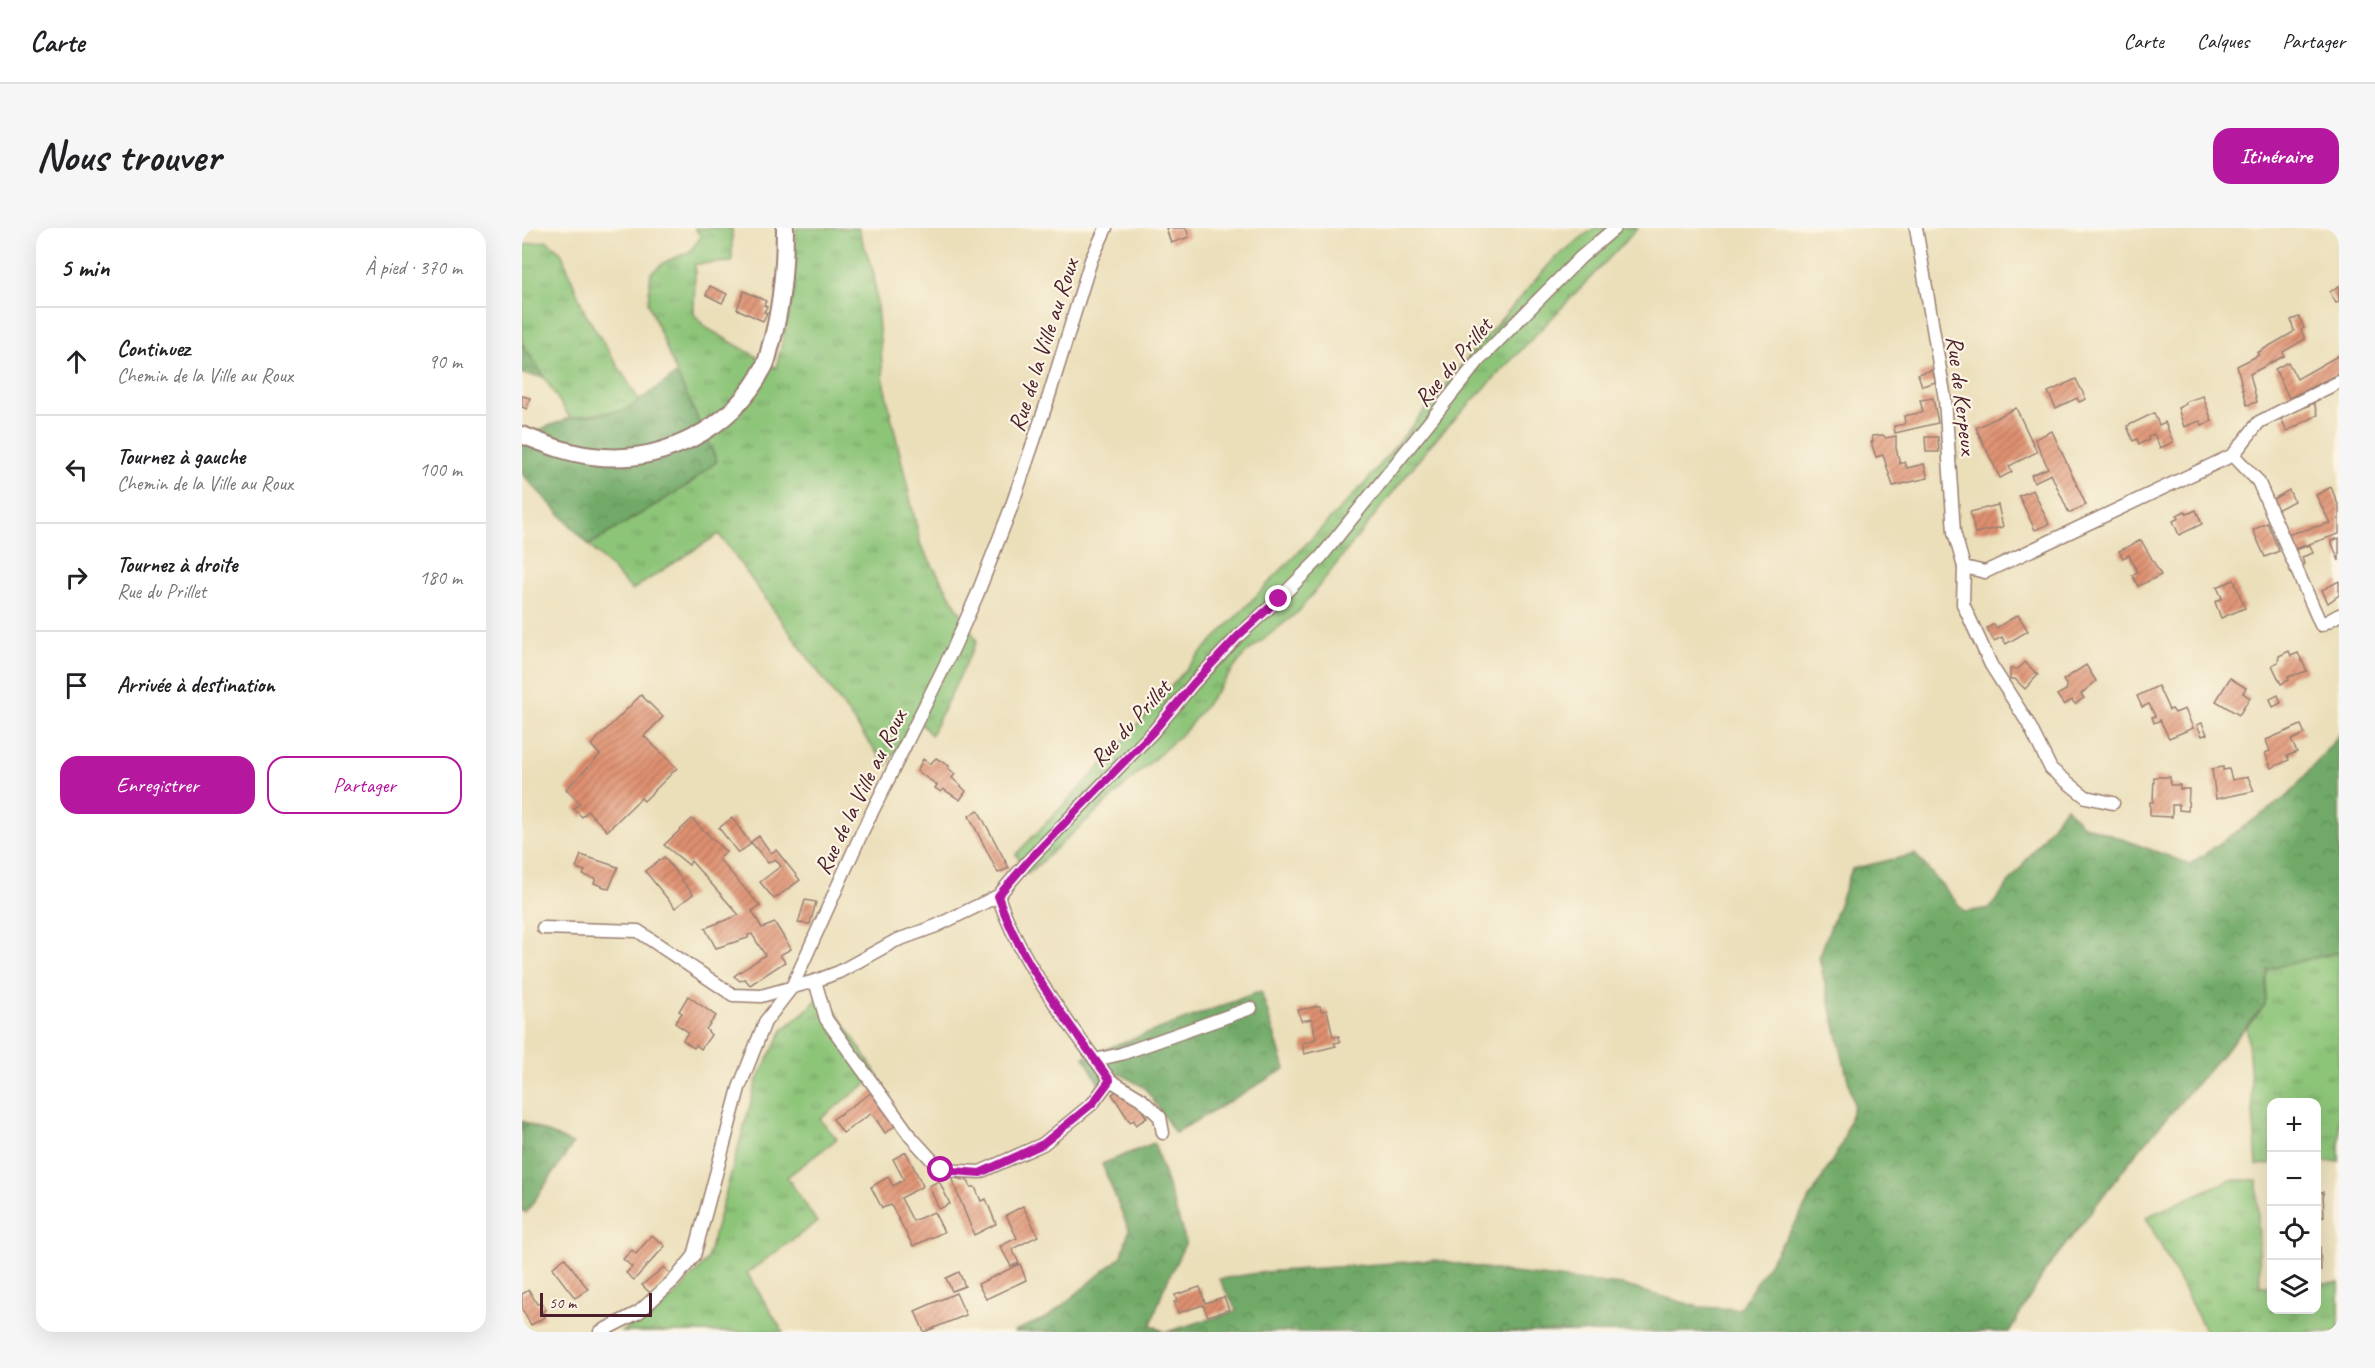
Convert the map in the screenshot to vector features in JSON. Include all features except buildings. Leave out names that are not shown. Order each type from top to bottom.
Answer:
[{"type":"main road","points":[[522,435],[557,449],[592,456],[628,458],[692,440],[724,417],[745,395],[764,367],[779,316],[785,270],[785,228]]},
{"type":"street","name":"Rue de la Ville au Roux","points":[[600,1332],[639,1312],[675,1280],[694,1256],[739,1088],[765,1022],[792,987],[863,830],[977,596],[1011,508],[1048,399],[1091,260],[1106,228]]},
{"type":"street","name":"Rue du Prillet","points":[[543,928],[638,931],[733,995],[761,996],[839,972],[895,941],[936,926],[998,896],[1029,860],[1153,732],[1193,684],[1238,636],[1321,557],[1479,360],[1526,310],[1615,228]]},
{"type":"street","name":"Rue de Kerpeux","points":[[1916,228],[1946,399],[1954,532],[1964,567],[1963,604],[1990,665],[2028,723],[2051,769],[2086,797],[2113,803]]},
{"type":"street","points":[[1964,567],[1985,572],[2233,455],[2259,423],[2339,382]]},
{"type":"street","points":[[2233,455],[2258,481],[2321,625],[2339,615]]},
{"type":"street","points":[[998,896],[1007,924],[1030,965],[1095,1060],[1110,1080],[1141,1099],[1160,1117],[1162,1132]]},
{"type":"street","points":[[815,981],[826,1019],[910,1137],[941,1170],[980,1173],[1043,1144],[1093,1103],[1110,1080]]},
{"type":"street","points":[[1095,1060],[1121,1054],[1251,1008]]},
{"type":"green space","points":[[695,228],[732,228],[732,262],[695,264],[694,314],[705,327],[776,368],[795,289],[796,228],[858,228],[874,274],[884,385],[921,546],[977,641],[931,735],[916,718],[886,766],[719,534],[632,590],[589,545],[688,485],[717,461],[677,374],[648,303],[651,273],[665,262],[689,252],[701,237]]},
{"type":"green space","points":[[1594,228],[1638,228],[1432,443],[1299,611],[1245,654],[1187,729],[1028,874],[1016,854],[1103,764],[1196,658],[1366,482],[1470,355],[1554,259]]},
{"type":"green space","points":[[547,241],[561,252],[585,313],[639,400],[625,410],[570,418],[522,343],[522,245]]},
{"type":"green space","points":[[522,343],[544,377],[522,374]]},
{"type":"green space","points":[[677,374],[717,461],[688,485],[589,545],[522,474],[522,439],[570,418],[625,410]]},
{"type":"green space","points":[[2339,735],[2339,952],[2268,969],[2265,1005],[2136,1153],[2046,1270],[2009,1332],[1166,1332],[1237,1311],[1219,1279],[1264,1272],[1436,1260],[1513,1273],[1622,1285],[1699,1307],[1739,1309],[1796,1222],[1842,1144],[1854,1105],[1819,958],[1852,869],[1915,854],[1965,912],[1990,908],[2066,807],[2081,824],[2190,864],[2289,795]]},
{"type":"green space","points":[[2339,952],[2339,1161],[2321,1162],[2321,1098],[2267,1098],[2267,1164],[2257,1165],[2247,1027],[2265,1005],[2268,969]]},
{"type":"green space","points":[[1261,991],[1285,1069],[1175,1133],[1145,1088],[1114,1070],[1099,1084],[1084,1057]]},
{"type":"green space","points":[[823,992],[879,1077],[820,1119],[837,1139],[787,1177],[817,1222],[747,1273],[783,1332],[621,1332],[675,1296],[707,1260],[757,1080],[783,1030],[811,1006]]},
{"type":"green space","points":[[522,1121],[573,1144],[526,1213],[522,1210]]},
{"type":"green space","points":[[1154,1143],[1186,1242],[1163,1290],[1151,1325],[1165,1332],[1013,1332],[1048,1317],[1122,1256],[1129,1230],[1102,1164]]},
{"type":"green space","points":[[2229,1180],[2257,1180],[2260,1286],[2267,1286],[2267,1314],[2321,1314],[2321,1284],[2339,1283],[2339,1332],[2206,1332],[2146,1217]]},
{"type":"route","points":[[941,1170],[980,1173],[1043,1144],[1093,1103],[1110,1080],[1030,965],[1007,924],[998,896],[1029,860],[1153,732],[1193,684],[1238,636],[1279,599]]}]
